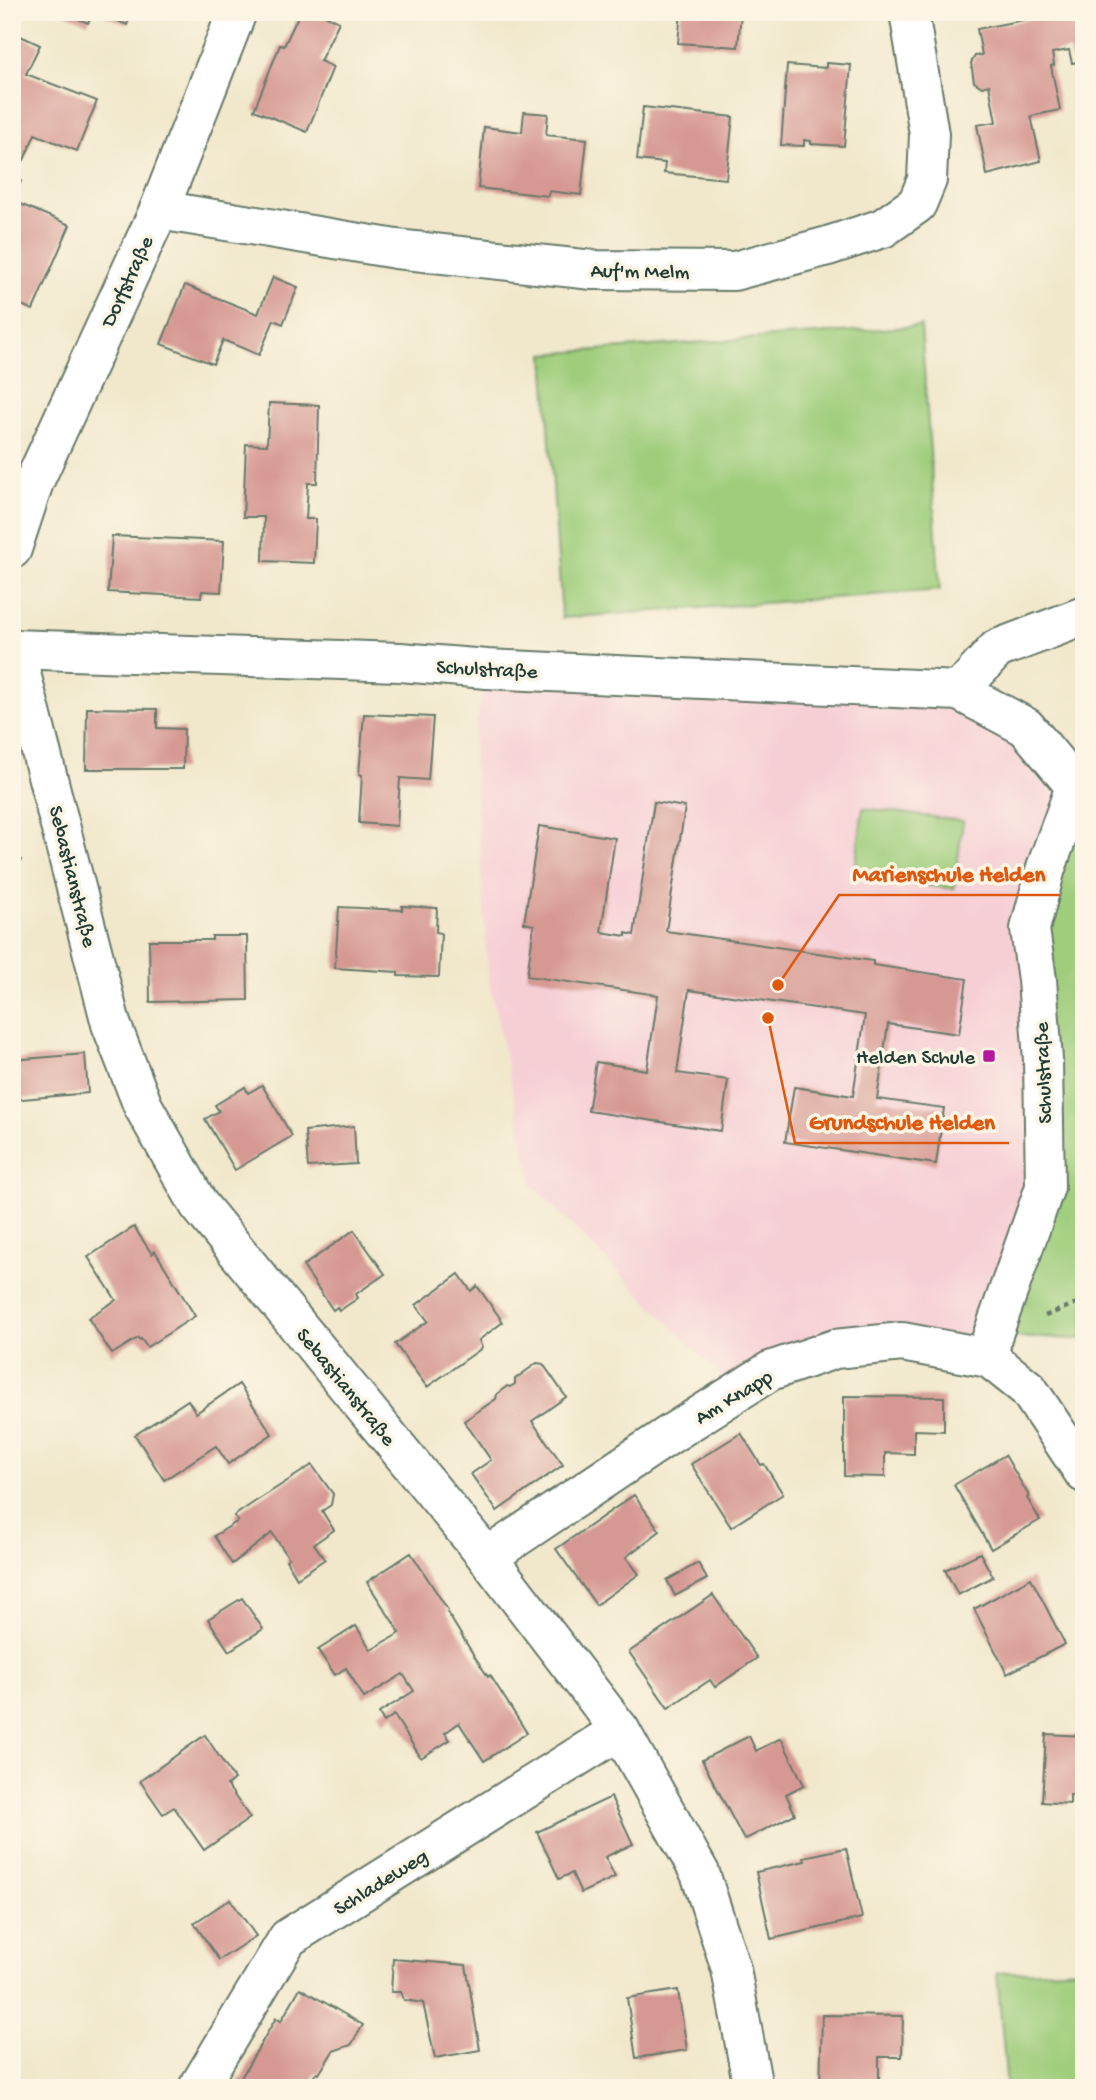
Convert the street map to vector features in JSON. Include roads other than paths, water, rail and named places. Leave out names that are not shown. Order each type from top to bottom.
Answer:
[{"type":"street","name":"Dorfstraße","points":[[12,549],[23,479],[159,210],[237,12]]},
{"type":"street","name":"Auf'm Melm","points":[[159,210],[396,249],[593,270],[734,271],[883,228],[917,204],[926,180],[929,134],[909,12]]},
{"type":"street","points":[[959,691],[997,649],[1084,616]]},
{"type":"street","name":"Schulstraße","points":[[14,650],[386,662],[959,691],[1026,727],[1080,792],[1046,868],[1030,929],[1043,1060],[1045,1187],[992,1337],[989,1358]]},
{"type":"street","name":"Sebastianstraße","points":[[14,650],[111,1024],[143,1106],[199,1205],[487,1557],[620,1730],[700,1873],[731,1969],[753,2088]]},
{"type":"street","name":"Am Knapp","points":[[487,1557],[770,1371],[835,1349],[902,1342],[989,1358],[1028,1388],[1084,1473]]},
{"type":"street","name":"Schladeweg","points":[[198,2088],[288,1938],[620,1730]]},
{"type":"place","name":"Marienschule Helden","points":[[778,985]]},
{"type":"place","name":"Grundschule Helden","points":[[768,1018]]},
{"type":"place","name":"Helden Schule","points":[[989,1056]]}]
